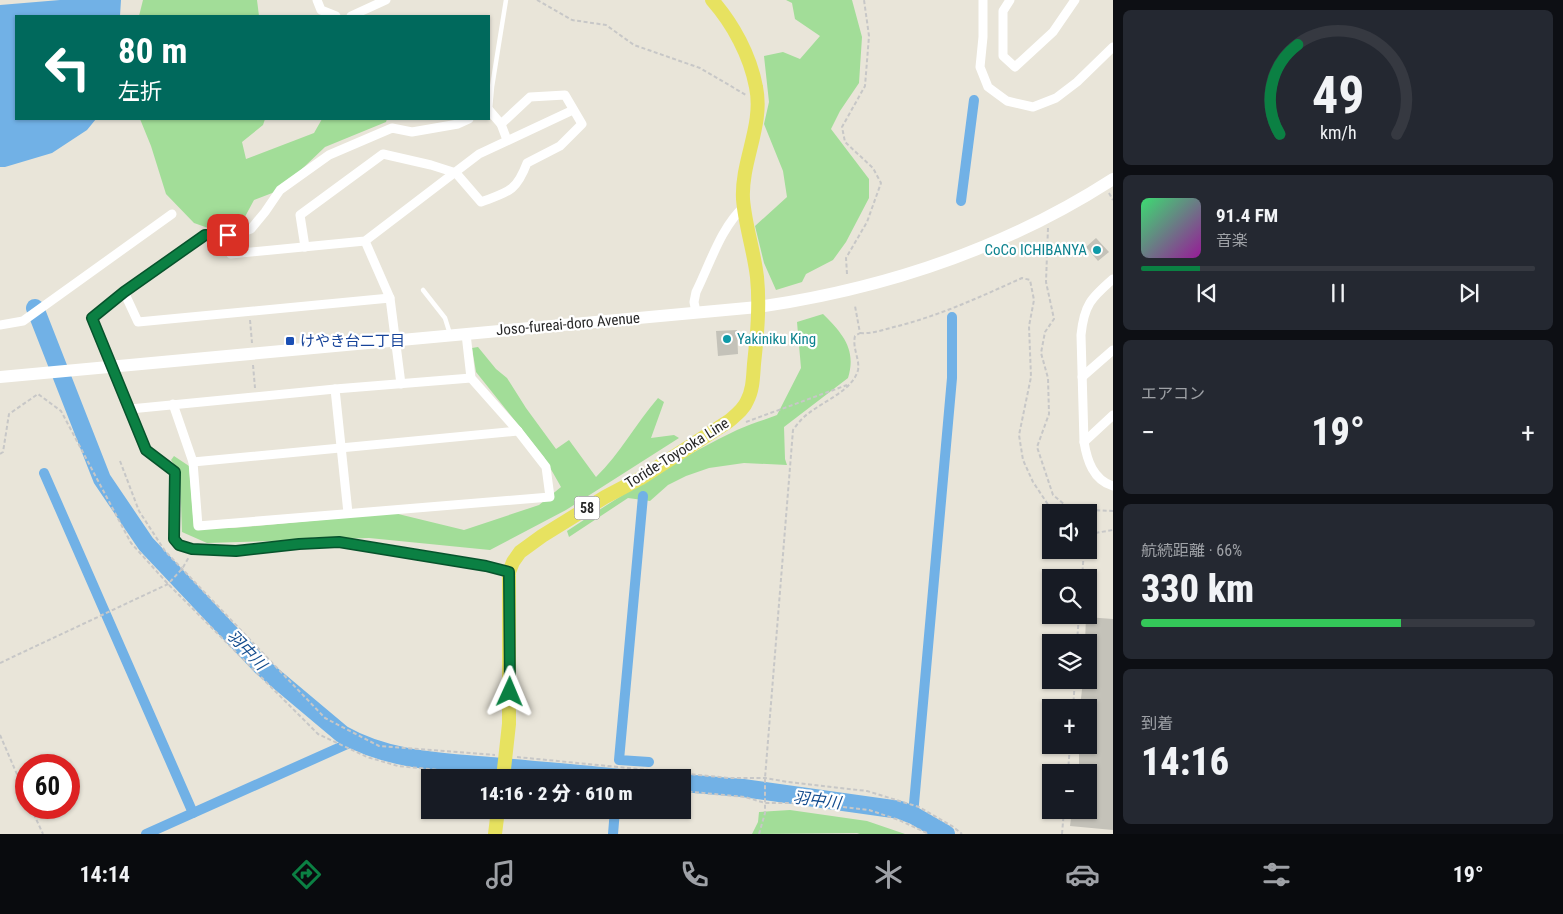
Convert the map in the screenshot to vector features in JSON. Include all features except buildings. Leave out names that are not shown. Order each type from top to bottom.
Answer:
[{"type":"main road","name":"Toride-Toyooka Line","points":[[509,572],[520,552],[542,536],[605,497],[641,478],[730,421],[747,402],[752,388],[758,307],[757,278],[743,198],[745,174],[756,127],[759,103],[756,86],[741,42],[723,12],[712,0]]},
{"type":"main road","points":[[504,768],[510,692],[509,572]]},
{"type":"main road","points":[[495,834],[497,819]]},
{"type":"street","points":[[316,0],[322,10],[334,15]]},
{"type":"street","points":[[353,15],[386,0]]},
{"type":"street","points":[[983,0],[983,37],[980,67],[988,87],[1007,102],[1033,108],[1056,98],[1077,82],[1113,47]]},
{"type":"street","points":[[1010,0],[1003,11],[1003,56],[1015,67],[1053,32],[1075,0]]},
{"type":"street","points":[[304,247],[300,215],[383,154],[456,173],[481,202],[507,193],[520,180],[526,163],[560,146],[582,124],[565,95],[530,97],[501,124]]},
{"type":"street","points":[[490,110],[501,124],[507,140]]},
{"type":"street","points":[[228,235],[231,254],[365,241],[479,154],[574,110]]},
{"type":"street","points":[[467,120],[458,124],[412,132],[392,128],[329,155],[280,190],[251,229],[234,235],[205,235],[124,292],[92,318],[146,450],[175,472],[174,539],[179,545],[192,549],[236,551],[339,542],[367,545],[486,566],[509,572]]},
{"type":"street","name":"Joso-fureai-doro Avenue","points":[[0,377],[758,307],[830,295],[913,272],[982,247],[1048,216],[1113,179]]},
{"type":"street","points":[[696,312],[694,302],[696,292],[725,231],[736,214],[744,207]]},
{"type":"street","points":[[0,325],[23,321],[172,214]]},
{"type":"street","points":[[365,241],[390,298],[401,384]]},
{"type":"street","points":[[1111,484],[1096,475],[1086,458],[1081,335],[1085,311],[1089,302],[1113,279]]},
{"type":"street","points":[[124,292],[138,322],[390,298]]},
{"type":"street","points":[[173,404],[193,462],[198,526],[550,497],[546,467],[518,431],[471,378],[466,334]]},
{"type":"street","points":[[1082,377],[1113,350]]},
{"type":"street","points":[[130,409],[471,378]]},
{"type":"street","points":[[335,389],[348,513]]},
{"type":"street","points":[[1084,442],[1113,415]]},
{"type":"street","points":[[193,462],[518,431]]},
{"type":"lane","points":[[490,103],[506,0]]},
{"type":"lane","points":[[423,290],[445,318],[450,336]]},
{"type":"path","points":[[537,0],[572,20],[606,25],[634,45],[700,68],[759,103]]},
{"type":"path","points":[[847,274],[846,258],[867,222],[881,183],[873,168],[846,142],[842,127],[865,86],[869,36],[864,0]]},
{"type":"path","points":[[1048,216],[1046,282],[1054,319],[1045,332],[1040,353],[1048,378],[1049,414],[1037,447],[1053,495],[1070,509],[1113,511]]},
{"type":"path","points":[[759,834],[766,813],[765,778],[793,430],[807,414],[829,401],[854,380],[858,368],[853,342],[855,336],[860,333],[867,334],[912,322],[952,309],[1022,278],[1030,280],[1034,300],[1029,326],[1031,377],[1019,435],[1023,460],[1048,504]]},
{"type":"path","points":[[855,306],[860,333]]},
{"type":"path","points":[[730,421],[742,424],[850,384]]},
{"type":"path","points":[[0,454],[2,452],[8,414],[38,394],[61,411],[131,543],[168,583],[318,734],[367,757],[398,766],[765,778],[867,791],[919,807],[946,822],[962,834]]},
{"type":"path","points":[[120,460],[139,511],[165,551],[325,718],[379,746],[504,768]]},
{"type":"path","points":[[1097,533],[1113,530]]},
{"type":"path","points":[[0,663],[168,583],[182,569],[192,549]]},
{"type":"path","points":[[0,735],[15,770]]},
{"type":"path","points":[[691,792],[745,797],[765,803],[809,803],[869,810],[899,820],[929,834]]},
{"type":"path","points":[[37,819],[43,834]]},
{"type":"path","points":[[1062,834],[1063,819]]},
{"type":"green space","points":[[143,0],[257,0],[259,15],[139,15]]},
{"type":"green space","points":[[786,0],[852,0],[862,37],[859,83],[840,111],[831,129],[869,179],[869,198],[846,242],[833,260],[806,274],[802,282],[776,290],[764,263],[755,226],[787,197],[783,171],[764,124],[769,102],[764,56],[783,52],[800,59],[820,36],[795,19],[792,3]]},
{"type":"green space","points":[[140,120],[265,120],[263,125],[242,142],[246,159],[314,133],[321,120],[387,120],[386,122],[325,147],[280,190],[254,200],[240,226],[228,235],[194,223],[166,194],[151,146]]},
{"type":"green space","points":[[823,314],[846,342],[851,358],[848,378],[784,427],[785,459],[787,465],[744,463],[709,468],[668,485],[650,501],[628,498],[569,537],[567,531],[672,465],[737,430],[777,415],[801,368],[797,322]]},
{"type":"green space","points":[[478,347],[496,369],[507,378],[556,449],[569,440],[596,477],[613,458],[658,398],[664,402],[651,438],[674,435],[679,438],[566,510],[490,550],[369,538],[207,543],[182,532],[180,472],[171,460],[174,456],[189,466],[194,528],[234,528],[394,513],[464,530],[539,505],[561,487],[544,457],[476,372],[472,348]]},
{"type":"green space","points":[[790,810],[867,821],[905,834],[752,834],[758,822],[759,812]]},
{"type":"water","points":[[60,0],[121,0],[120,15],[15,15],[15,120],[95,120],[87,130],[52,153],[5,167],[0,167],[0,5]]},
{"type":"waterway","points":[[961,201],[974,100]]},
{"type":"waterway","name":"羽中川","points":[[35,308],[102,479],[146,544],[261,666],[342,734],[359,743],[414,758],[523,769]]},
{"type":"waterway","points":[[913,815],[952,378],[952,317]]},
{"type":"waterway","points":[[44,473],[193,813]]},
{"type":"waterway","points":[[643,496],[619,760],[649,762]]},
{"type":"waterway","points":[[146,834],[354,741]]},
{"type":"waterway","name":"羽中川","points":[[691,784],[743,788],[900,810],[913,815],[946,834]]},
{"type":"waterway","points":[[613,834],[614,819]]},
{"type":"place","name":"CoCo ICHIBANYA","points":[[1097,250]]},
{"type":"place","name":"Yakiniku King","points":[[727,339]]},
{"type":"place","name":"けやき台二丁目","points":[[290,341]]},
{"type":"route","points":[[228,235],[205,235],[124,292],[92,318],[146,450],[175,472],[174,539],[179,545],[192,549],[236,551],[316,542],[339,542],[498,568],[509,572],[510,692]]}]
